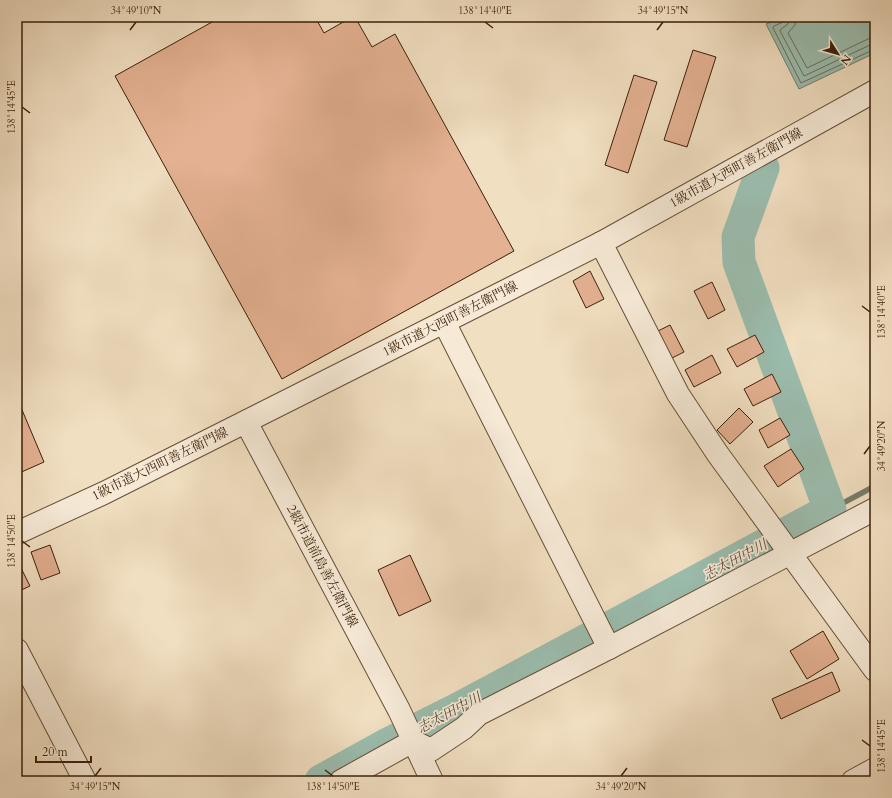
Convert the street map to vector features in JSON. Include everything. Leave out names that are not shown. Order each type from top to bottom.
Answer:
[{"type":"street","name":"1級市道大西町善左衛門線","points":[[17,533],[104,493],[601,243],[875,91]]},
{"type":"street","points":[[601,243],[678,394],[717,453],[875,670]]},
{"type":"street","points":[[444,322],[609,648]]},
{"type":"street","name":"2級市道前島善左衛門線","points":[[246,422],[399,710],[413,741]]},
{"type":"street","points":[[413,741],[431,750],[464,728],[479,714],[875,509]]},
{"type":"street","points":[[17,650],[85,781]]},
{"type":"street","points":[[340,781],[413,741]]},
{"type":"street","points":[[413,741],[432,781]]},
{"type":"street","points":[[853,781],[875,769]]},
{"type":"water","points":[[786,17],[875,17],[875,53],[799,89],[766,24]]},
{"type":"building","points":[[221,17],[315,17],[324,33],[352,17],[355,17],[372,47],[395,34],[514,251],[282,379],[115,76]]},
{"type":"building","points":[[693,50],[716,57],[687,147],[664,140]]},
{"type":"building","points":[[634,75],[657,82],[628,173],[605,165]]},
{"type":"building","points":[[590,271],[604,299],[586,308],[573,281]]},
{"type":"building","points":[[712,282],[725,310],[708,319],[694,291]]},
{"type":"building","points":[[670,325],[684,352],[666,361],[652,334]]},
{"type":"building","points":[[755,335],[764,352],[737,367],[727,349]]},
{"type":"building","points":[[712,355],[721,373],[694,387],[685,370]]},
{"type":"building","points":[[772,374],[781,392],[753,406],[744,389]]},
{"type":"building","points":[[17,398],[44,462],[17,474]]},
{"type":"building","points":[[739,408],[753,422],[730,444],[717,430]]},
{"type":"building","points":[[780,418],[790,435],[768,448],[759,430]]},
{"type":"building","points":[[791,449],[804,469],[778,487],[764,466]]},
{"type":"building","points":[[50,545],[60,573],[41,580],[31,552]]},
{"type":"building","points":[[410,555],[431,601],[399,616],[378,570]]},
{"type":"building","points":[[17,560],[30,586],[17,592]]},
{"type":"building","points":[[823,631],[839,659],[807,679],[790,651]]},
{"type":"building","points":[[832,672],[840,691],[781,719],[772,699]]},
{"type":"waterway","name":"志太田中川","points":[[321,781],[830,510],[739,262],[738,237],[763,168]]},
{"type":"waterway","points":[[830,510],[875,486]]}]
